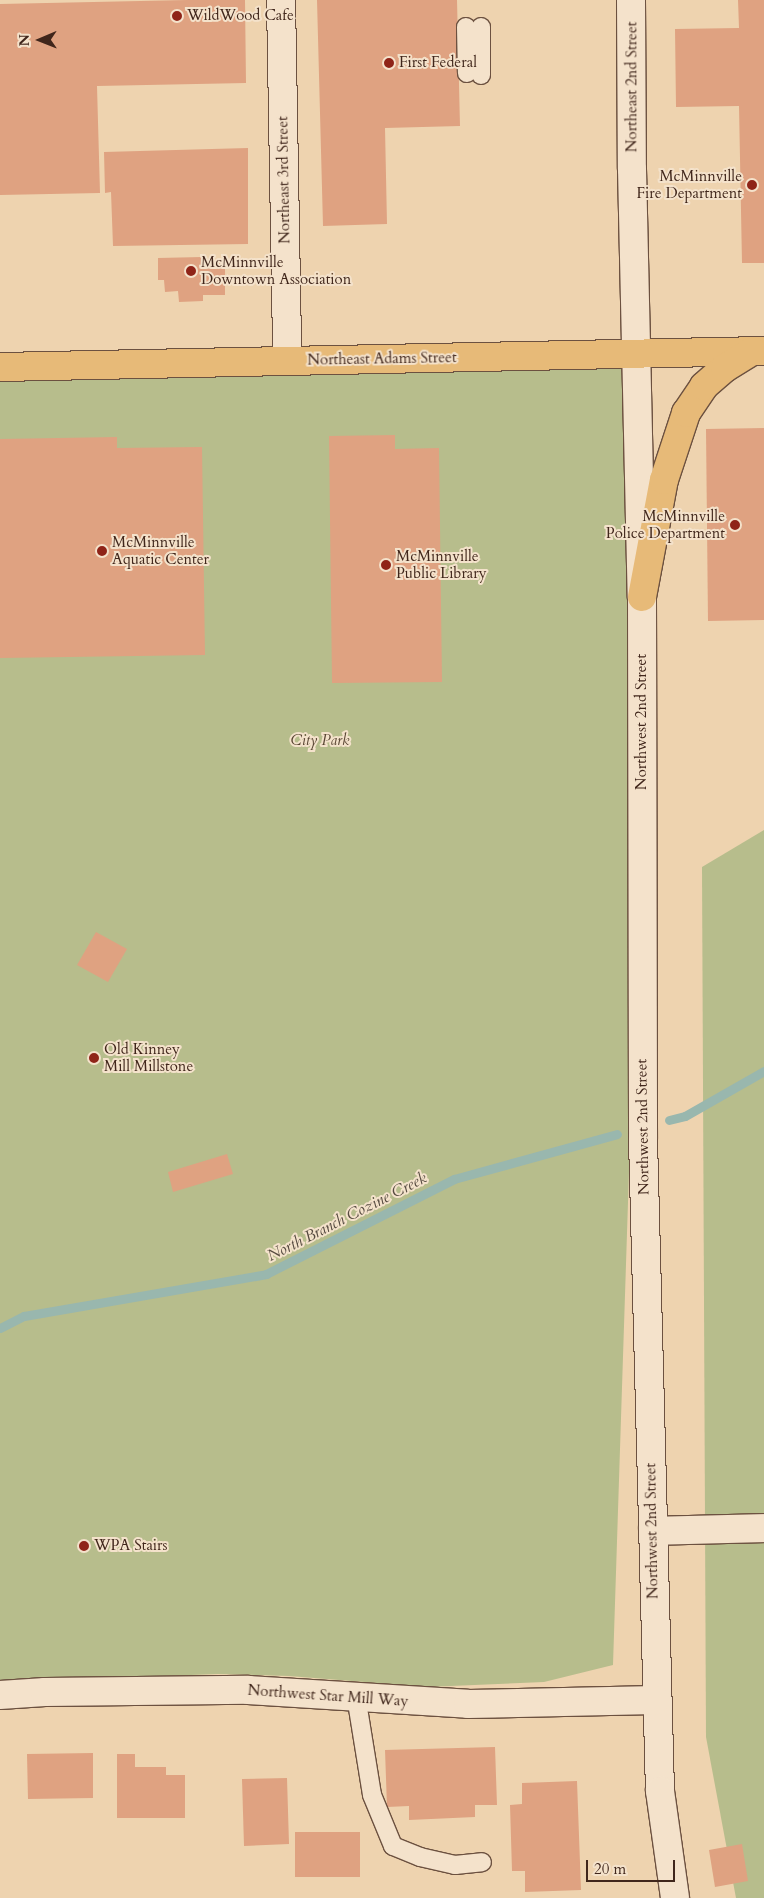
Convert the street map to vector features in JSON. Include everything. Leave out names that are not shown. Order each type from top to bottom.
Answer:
[{"type":"highway","name":"Northeast Adams Street","points":[[0,366],[758,351]]},
{"type":"highway","points":[[642,597],[664,480],[686,413],[704,386],[725,368],[758,351]]},
{"type":"main road","name":"Northeast 3rd Street","points":[[281,0],[287,361]]},
{"type":"main road","name":"Northeast 2nd Street","points":[[631,0],[636,354]]},
{"type":"main road","name":"Northwest 2nd Street","points":[[636,354],[642,597],[643,1139],[656,1700],[660,1791],[676,1898]]},
{"type":"main road","points":[[652,1531],[764,1528]]},
{"type":"main road","name":"Northwest Star Mill Way","points":[[0,1695],[45,1692],[248,1690],[468,1704],[656,1700]]},
{"type":"lane","points":[[473,27],[474,74]]},
{"type":"lane","points":[[356,1696],[372,1794],[393,1846],[420,1857],[455,1865],[482,1862]]},
{"type":"green space","name":"City Park","points":[[636,354],[642,771],[613,1665],[544,1682],[427,1687],[289,1676],[218,1674],[0,1682],[0,367]]},
{"type":"green space","points":[[764,830],[764,1898],[736,1898],[706,1737],[702,867]]},
{"type":"building","points":[[245,0],[246,83],[97,86],[100,193],[0,195],[0,4]]},
{"type":"building","name":"First Federal","points":[[317,0],[457,0],[460,126],[385,128],[387,224],[323,226]]},
{"type":"building","name":"McMinnville Fire Department","points":[[738,0],[764,0],[764,263],[742,263],[739,106],[676,107],[675,29],[739,28]]},
{"type":"building","points":[[248,148],[248,244],[113,246],[111,192],[105,193],[104,152]]},
{"type":"building","name":"McMinnville Downtown Association","points":[[202,257],[203,263],[225,262],[225,295],[203,295],[203,301],[179,302],[178,291],[165,292],[164,280],[158,280],[158,258]]},
{"type":"building","name":"McMinnville Police Department","points":[[764,428],[764,620],[708,621],[706,429]]},
{"type":"building","name":"McMinnville Public Library","points":[[395,435],[395,449],[439,448],[442,682],[332,683],[329,436]]},
{"type":"building","name":"McMinnville Aquatic Center","points":[[117,437],[117,448],[202,447],[205,655],[0,658],[0,439]]},
{"type":"building","points":[[96,932],[127,949],[108,982],[77,965]]},
{"type":"building","points":[[227,1154],[233,1174],[173,1192],[168,1172]]},
{"type":"building","points":[[495,1747],[497,1805],[475,1805],[475,1817],[409,1820],[409,1806],[387,1807],[385,1750]]},
{"type":"building","points":[[93,1753],[93,1798],[28,1799],[27,1754]]},
{"type":"building","points":[[117,1754],[135,1754],[135,1767],[166,1767],[166,1775],[185,1775],[185,1818],[117,1818]]},
{"type":"building","points":[[287,1778],[289,1844],[244,1846],[242,1779]]},
{"type":"building","points":[[577,1781],[581,1890],[525,1892],[525,1871],[512,1871],[510,1805],[522,1804],[522,1783]]},
{"type":"building","points":[[295,1832],[360,1832],[360,1877],[295,1877]]},
{"type":"building","points":[[742,1844],[748,1881],[715,1887],[709,1850]]},
{"type":"waterway","name":"North Branch Cozine Creek","points":[[669,1120],[685,1116],[764,1071]]},
{"type":"waterway","name":"North Branch Cozine Creek","points":[[0,1328],[24,1316],[266,1274],[454,1179],[617,1134]]},
{"type":"place","name":"WildWood Cafe","points":[[177,16]]},
{"type":"place","name":"First Federal","points":[[389,63]]},
{"type":"place","name":"McMinnville Fire Department","points":[[752,185]]},
{"type":"place","name":"McMinnville Downtown Association","points":[[191,271]]},
{"type":"place","name":"McMinnville Police Department","points":[[735,525]]},
{"type":"place","name":"McMinnville Aquatic Center","points":[[102,551]]},
{"type":"place","name":"McMinnville Public Library","points":[[386,565]]},
{"type":"place","name":"Old Kinney Mill Millstone","points":[[94,1058]]},
{"type":"place","name":"WPA Stairs","points":[[84,1546]]}]
